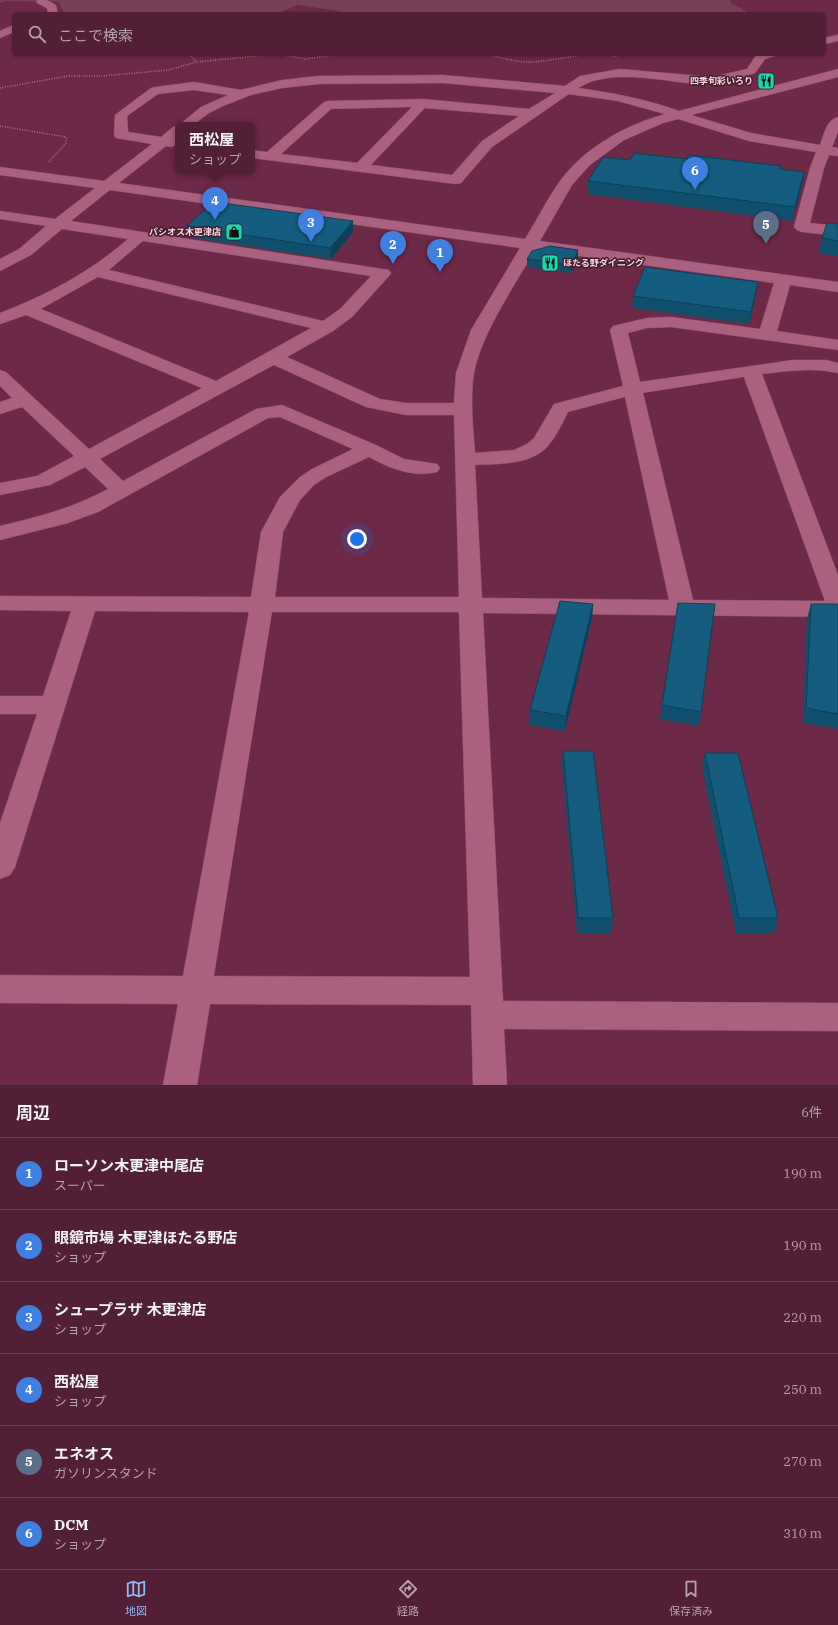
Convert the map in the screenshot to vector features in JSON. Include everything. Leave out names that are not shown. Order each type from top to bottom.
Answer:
[{"type":"street","points":[[40,0],[52,7],[53,12]]},
{"type":"street","points":[[0,35],[12,29]]},
{"type":"street","points":[[826,41],[838,38]]},
{"type":"street","points":[[255,154],[456,180],[487,144],[530,113],[584,79],[613,74],[712,81],[751,71],[761,56]]},
{"type":"street","points":[[490,1085],[470,605],[463,409],[464,373],[480,330],[566,183],[585,161],[602,147],[631,131],[676,114],[838,73]]},
{"type":"street","points":[[727,77],[765,91]]},
{"type":"street","points":[[189,122],[206,110],[242,94],[282,84],[316,80],[443,78],[567,90],[637,101],[749,137],[831,151]]},
{"type":"street","points":[[316,80],[328,105]]},
{"type":"street","points":[[175,144],[122,135],[121,115],[155,91],[194,86],[242,94]]},
{"type":"street","points":[[270,156],[328,105],[423,103],[530,113]]},
{"type":"street","points":[[360,168],[423,103]]},
{"type":"street","points":[[838,121],[835,123],[831,151],[817,168],[802,227],[838,231]]},
{"type":"street","points":[[0,266],[25,252],[175,132]]},
{"type":"street","points":[[0,163],[111,182]]},
{"type":"street","points":[[0,171],[111,182],[533,240],[838,278]]},
{"type":"street","points":[[0,215],[57,225],[140,236],[383,273],[346,313],[273,358],[43,481],[0,490]]},
{"type":"street","points":[[0,319],[58,295],[98,272],[140,236]]},
{"type":"street","points":[[533,240],[783,280],[838,287]]},
{"type":"street","points":[[98,272],[327,326]]},
{"type":"street","points":[[767,334],[783,280]]},
{"type":"street","points":[[27,309],[217,388]]},
{"type":"street","points":[[683,608],[619,330],[647,323],[671,322],[767,334],[838,345]]},
{"type":"street","points":[[273,358],[373,403],[386,407],[402,409],[463,409]]},
{"type":"street","points":[[465,460],[507,457],[526,452],[539,444],[561,408],[632,390],[751,370],[793,365],[826,365],[838,368]]},
{"type":"street","points":[[0,603],[838,608],[751,370]]},
{"type":"street","points":[[0,376],[122,491]]},
{"type":"street","points":[[0,408],[25,400]]},
{"type":"street","points":[[0,533],[60,518],[90,507],[122,491],[263,413],[273,410],[282,411],[369,449],[399,465],[430,468]]},
{"type":"street","points":[[180,1085],[262,604],[272,532],[291,497],[307,481],[319,473],[369,449]]},
{"type":"street","points":[[0,867],[6,831],[52,705],[85,604]]},
{"type":"street","points":[[0,705],[52,705]]},
{"type":"street","points":[[0,989],[196,990],[838,1017]]},
{"type":"path","points":[[192,56],[196,62]]},
{"type":"path","points":[[0,88],[68,76],[102,76],[169,70],[196,62],[258,56]]},
{"type":"path","points":[[289,56],[305,59],[329,56]]},
{"type":"path","points":[[496,56],[531,62],[571,56]]},
{"type":"path","points":[[616,56],[622,57]]},
{"type":"path","points":[[0,126],[55,134],[66,138],[66,143],[42,169]]},
{"type":"shaded area","points":[[0,0],[731,0],[731,3],[747,12],[339,12],[297,5],[281,12],[63,12],[59,2],[5,1],[0,3]]},
{"type":"building","points":[[634,153],[687,159],[689,155],[781,166],[780,169],[804,172],[795,207],[588,181],[603,157],[630,160]]},
{"type":"building","points":[[215,202],[353,221],[330,248],[186,226]]},
{"type":"building","points":[[827,223],[838,224],[838,241],[822,238]]},
{"type":"building","points":[[550,246],[578,250],[572,265],[527,259],[532,251]]},
{"type":"building","points":[[645,267],[758,282],[751,312],[633,296]]},
{"type":"building","points":[[560,601],[593,604],[566,716],[530,710]]},
{"type":"building","points":[[678,603],[715,604],[701,712],[662,705]]},
{"type":"building","points":[[811,604],[838,604],[838,714],[806,708]]},
{"type":"building","points":[[563,751],[593,751],[613,918],[578,918]]},
{"type":"building","points":[[705,753],[738,753],[778,918],[739,918]]},
{"type":"place","name":"四季旬彩いろり","points":[[766,81]]},
{"type":"place","name":"DCM","points":[[695,190]]},
{"type":"place","name":"西松屋","points":[[215,220]]},
{"type":"place","name":"パシオス木更津店","points":[[234,232]]},
{"type":"place","name":"シュープラザ 木更津店","points":[[311,242]]},
{"type":"place","name":"エネオス","points":[[766,244]]},
{"type":"place","name":"ほたる野ダイニング","points":[[550,263]]},
{"type":"place","name":"眼鏡市場 木更津ほたる野店","points":[[393,264]]},
{"type":"place","name":"ローソン木更津中尾店","points":[[440,272]]}]
